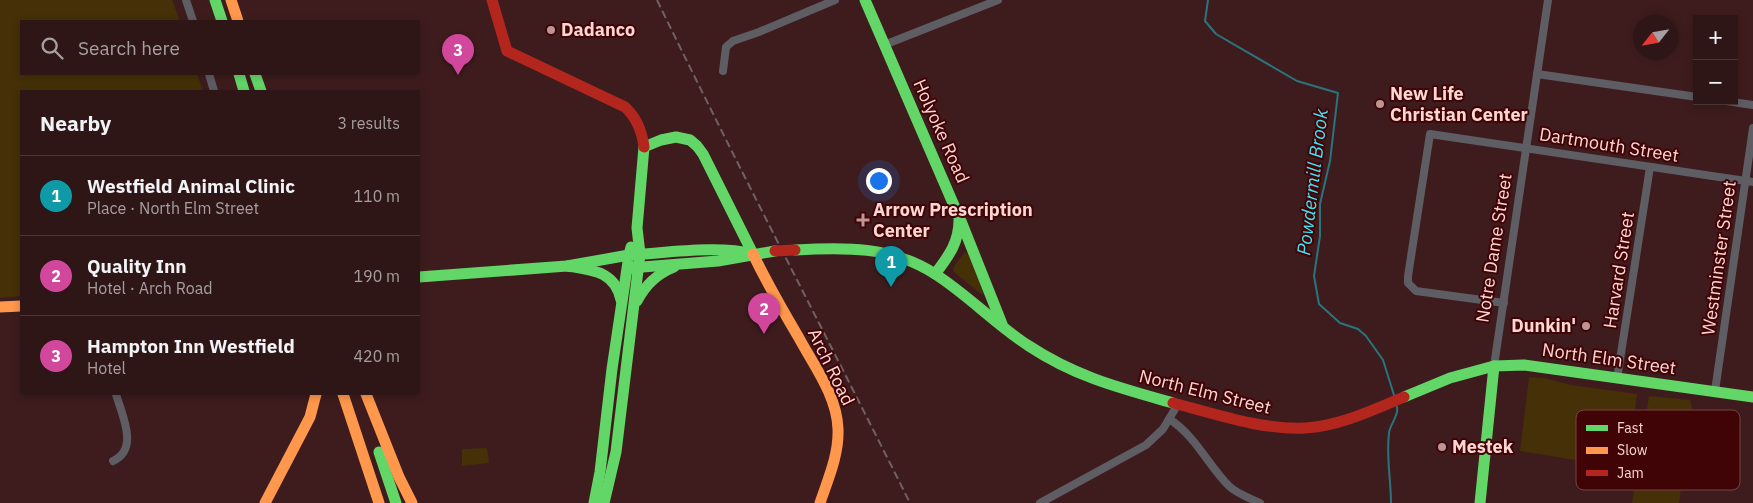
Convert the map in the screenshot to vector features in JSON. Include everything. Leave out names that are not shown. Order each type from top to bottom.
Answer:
[{"type":"main road","points":[[215,0],[222,20]]},
{"type":"main road","points":[[230,0],[238,20]]},
{"type":"main road","points":[[492,0],[507,51],[625,107],[634,115],[642,133],[644,147],[631,319],[616,452],[613,472],[599,501]]},
{"type":"main road","name":"Holyoke Road","points":[[865,0],[960,217],[1002,324]]},
{"type":"main road","points":[[239,75],[244,90]]},
{"type":"main road","points":[[255,75],[260,90]]},
{"type":"main road","name":"Arch Road","points":[[644,147],[673,137],[684,136],[693,142],[708,162],[764,277],[826,388],[835,412],[838,430],[836,449],[820,503]]},
{"type":"main road","points":[[935,274],[956,245],[961,228],[960,217]]},
{"type":"main road","name":"North Elm Street","points":[[753,254],[775,251],[862,248],[897,256],[919,264],[935,274],[1028,346],[1073,372],[1111,386],[1274,428],[1306,428],[1352,418],[1450,378],[1494,366],[1524,365],[1544,367],[1617,379],[1753,397]]},
{"type":"main road","points":[[634,261],[720,250],[741,250],[753,254]]},
{"type":"main road","points":[[420,277],[567,266],[596,262],[634,261],[684,264],[710,262],[753,254]]},
{"type":"main road","points":[[599,501],[622,309],[634,261]]},
{"type":"main road","points":[[631,319],[637,302],[648,284],[663,272],[684,264]]},
{"type":"main road","points":[[567,266],[596,270],[610,278],[620,289],[622,309]]},
{"type":"main road","points":[[0,307],[20,306]]},
{"type":"main road","name":"Notre Dame Street","points":[[1480,503],[1494,366]]},
{"type":"main road","points":[[265,503],[310,417],[316,395]]},
{"type":"main road","points":[[343,395],[379,503]]},
{"type":"main road","points":[[360,395],[396,503]]},
{"type":"main road","points":[[366,395],[399,477],[412,503]]},
{"type":"street","points":[[186,0],[193,20]]},
{"type":"street","points":[[723,71],[726,47],[733,41],[835,0]]},
{"type":"street","points":[[884,45],[998,0]]},
{"type":"street","name":"Notre Dame Street","points":[[1494,366],[1548,0]]},
{"type":"street","points":[[1537,74],[1693,96]]},
{"type":"street","points":[[209,75],[214,90]]},
{"type":"street","points":[[1738,103],[1753,105]]},
{"type":"street","name":"Westminster Street","points":[[1715,391],[1749,182],[1753,128]]},
{"type":"street","name":"Dartmouth Street","points":[[1504,303],[1420,291],[1410,286],[1408,276],[1430,134],[1749,182]]},
{"type":"street","name":"Harvard Street","points":[[1617,379],[1650,167]]},
{"type":"street","points":[[113,461],[119,458],[125,449],[128,435],[116,395]]},
{"type":"street","points":[[1040,503],[1146,445],[1163,429],[1178,404]]},
{"type":"street","points":[[1169,419],[1190,437],[1230,488],[1260,503]]},
{"type":"shaded area","points":[[0,0],[172,0],[180,20],[20,20],[20,75],[197,75],[203,90],[20,90],[20,296],[0,298]]},
{"type":"shaded area","points":[[965,252],[968,254],[984,294],[981,294],[953,271],[954,266]]},
{"type":"shaded area","points":[[1529,377],[1637,394],[1635,410],[1576,410],[1576,460],[1520,451]]},
{"type":"shaded area","points":[[1649,396],[1690,400],[1692,406],[1691,410],[1647,410]]},
{"type":"shaded area","points":[[487,448],[489,463],[462,466],[462,449]]},
{"type":"shaded area","points":[[1634,490],[1681,490],[1679,503],[1632,503]]},
{"type":"waterway","name":"Powdermill Brook","points":[[1208,0],[1205,21],[1216,34],[1297,81],[1338,93],[1330,161],[1320,204],[1320,236],[1314,276],[1319,304],[1340,323],[1358,329],[1366,336],[1383,360],[1394,395]]},
{"type":"waterway","name":"Powdermill Brook","points":[[1391,503],[1388,442],[1390,430],[1397,414],[1397,407]]},
{"type":"railway","points":[[657,0],[910,503]]},
{"type":"traffic: fast","points":[[215,0],[222,20]]},
{"type":"traffic: fast","points":[[865,0],[959,217],[956,241],[935,274]]},
{"type":"traffic: fast","points":[[239,75],[244,90]]},
{"type":"traffic: fast","points":[[255,75],[261,90]]},
{"type":"traffic: fast","points":[[640,254],[637,228],[644,147],[661,140],[676,137],[690,140],[703,154],[753,254]]},
{"type":"traffic: fast","points":[[961,221],[1002,324]]},
{"type":"traffic: fast","points":[[420,277],[567,266],[629,255],[631,247]]},
{"type":"traffic: fast","points":[[594,503],[600,472],[612,369],[629,255],[708,250],[739,251],[753,254]]},
{"type":"traffic: fast","points":[[795,250],[867,250],[902,258],[919,265],[947,282],[1005,329],[1047,357],[1099,381],[1173,403]]},
{"type":"traffic: fast","points":[[630,268],[718,261],[775,251]]},
{"type":"traffic: fast","points":[[604,503],[616,452],[640,254]]},
{"type":"traffic: fast","points":[[567,266],[593,271],[608,278],[614,283],[621,300]]},
{"type":"traffic: fast","points":[[637,301],[652,280],[674,267]]},
{"type":"traffic: fast","points":[[1404,397],[1450,378],[1494,366],[1524,365],[1753,397]]},
{"type":"traffic: fast","points":[[1480,503],[1494,366]]},
{"type":"traffic: fast","points":[[379,452],[396,503]]},
{"type":"traffic: slow","points":[[231,0],[238,20]]},
{"type":"traffic: slow","points":[[753,254],[775,297],[824,382],[834,405],[838,429],[837,448],[820,503]]},
{"type":"traffic: slow","points":[[0,307],[20,306]]},
{"type":"traffic: slow","points":[[265,503],[310,417],[316,395]]},
{"type":"traffic: slow","points":[[343,395],[379,503]]},
{"type":"traffic: slow","points":[[366,395],[399,477],[412,503]]},
{"type":"traffic: jam","points":[[492,0],[507,51],[625,107],[638,125],[644,147]]},
{"type":"traffic: jam","points":[[775,251],[795,250]]},
{"type":"traffic: jam","points":[[1173,403],[1255,424],[1305,428],[1344,421],[1404,397]]},
{"type":"place","name":"Dadanco","points":[[551,30]]},
{"type":"place","name":"Hampton Inn Westfield","points":[[458,75]]},
{"type":"place","name":"New Life Christian Center","points":[[1380,104]]},
{"type":"place","name":"Arrow Prescription Center","points":[[863,220]]},
{"type":"place","name":"Westfield Animal Clinic","points":[[891,287]]},
{"type":"place","name":"Dunkin'","points":[[1586,326]]},
{"type":"place","name":"Quality Inn","points":[[764,334]]},
{"type":"place","name":"Mestek","points":[[1442,447]]}]
